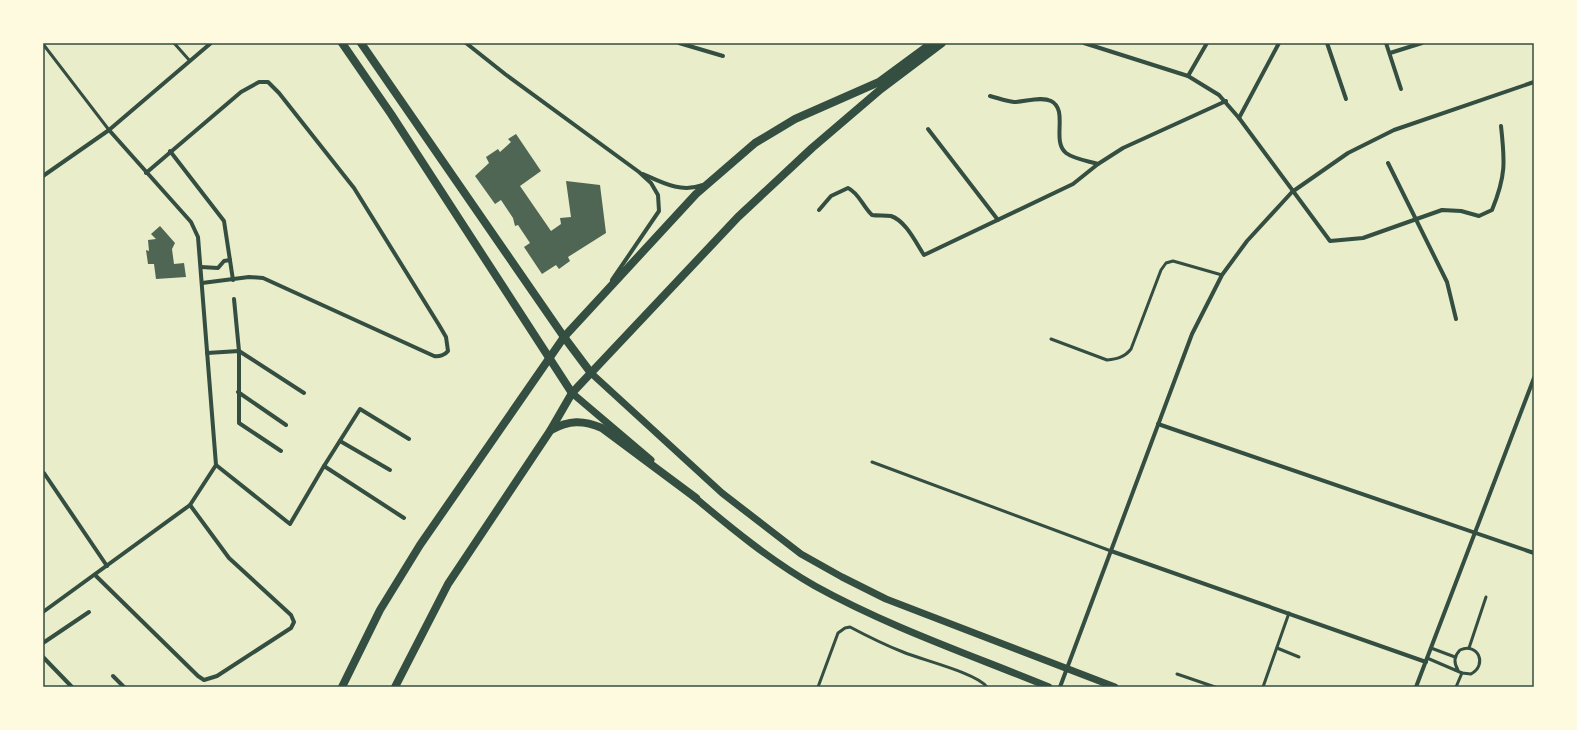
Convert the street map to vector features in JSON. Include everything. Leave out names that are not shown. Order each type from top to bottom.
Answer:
[{"type":"main road","points":[[342,43],[391,114],[572,393]]},
{"type":"main road","points":[[361,43],[564,337],[591,373]]},
{"type":"main road","points":[[342,687],[380,610],[420,545],[548,358],[564,337],[705,184],[755,143],[774,130],[879,82],[932,43]]},
{"type":"main road","points":[[395,687],[448,584],[550,431],[572,393],[738,217],[812,148],[875,94],[942,43]]},
{"type":"main road","points":[[550,431],[566,422],[584,422],[602,428],[696,498]]},
{"type":"street","points":[[43,176],[109,130],[211,43]]},
{"type":"street","points":[[466,43],[505,74],[639,172],[655,188],[658,195],[659,211],[598,301]]},
{"type":"street","points":[[679,43],[723,56]]},
{"type":"street","points":[[1084,43],[1188,76],[1212,90],[1226,101],[1292,192],[1330,241],[1363,238],[1442,210],[1461,211],[1479,216],[1492,210],[1500,192],[1505,163],[1501,126]]},
{"type":"street","points":[[1188,76],[1207,43]]},
{"type":"street","points":[[1239,118],[1279,43]]},
{"type":"street","points":[[1327,43],[1346,99]]},
{"type":"street","points":[[1386,43],[1401,89]]},
{"type":"street","points":[[1390,53],[1422,43]]},
{"type":"street","points":[[146,173],[241,92],[259,82],[268,82],[279,93],[356,191],[446,337],[448,351],[441,355],[434,356],[263,278],[249,277],[202,283]]},
{"type":"street","points":[[1060,687],[1192,334],[1222,276],[1248,241],[1292,192],[1348,153],[1394,130],[1534,82]]},
{"type":"street","points":[[990,96],[1014,102],[1049,100],[1053,102],[1058,109],[1061,142],[1064,150],[1072,156],[1098,164]]},
{"type":"street","points":[[819,210],[831,196],[848,188],[853,190],[862,204],[872,215],[892,217],[899,221],[914,238],[924,255],[1073,184],[1098,164],[1123,148],[1226,101]]},
{"type":"street","points":[[928,129],[998,220]]},
{"type":"street","points":[[43,612],[190,505],[216,465],[198,237],[192,222],[146,173],[109,130]]},
{"type":"street","points":[[170,152],[221,217],[226,230],[233,280]]},
{"type":"street","points":[[1388,162],[1447,282],[1456,319]]},
{"type":"street","points":[[639,172],[680,188],[695,188],[705,184]]},
{"type":"street","points":[[201,267],[218,268],[224,261],[230,260]]},
{"type":"street","points":[[234,299],[239,351],[239,423],[281,451]]},
{"type":"street","points":[[207,353],[239,351],[304,393]]},
{"type":"street","points":[[591,373],[722,493],[801,554],[886,599],[1115,687]]},
{"type":"street","points":[[1416,687],[1534,378]]},
{"type":"street","points":[[238,392],[286,425]]},
{"type":"street","points":[[572,393],[696,498],[758,548],[813,585],[846,602],[915,633],[1049,687]]},
{"type":"street","points":[[216,465],[290,524],[360,409],[409,439]]},
{"type":"street","points":[[1158,424],[1534,553]]},
{"type":"street","points":[[340,441],[390,470]]},
{"type":"street","points":[[324,466],[404,518]]},
{"type":"street","points":[[44,473],[107,566]]},
{"type":"street","points":[[95,575],[198,676],[204,680],[217,676],[291,628],[294,622],[291,615],[229,558],[190,505]]},
{"type":"street","points":[[1111,551],[1426,660]]},
{"type":"street","points":[[43,643],[89,612]]},
{"type":"street","points":[[43,658],[72,687]]},
{"type":"street","points":[[113,676],[124,687]]},
{"type":"lane","points":[[174,43],[190,61]]},
{"type":"lane","points":[[43,44],[109,130]]},
{"type":"lane","points":[[1051,339],[1107,360],[1116,359],[1126,355],[1131,349],[1161,270],[1166,263],[1173,261],[1222,276]]},
{"type":"lane","points":[[872,462],[1111,551]]},
{"type":"lane","points":[[1469,648],[1486,597]]},
{"type":"lane","points":[[1263,687],[1289,613]]},
{"type":"lane","points":[[818,687],[838,633],[845,628],[850,627],[902,652],[970,676],[983,682],[987,687]]},
{"type":"lane","points":[[1277,648],[1299,656]]},
{"type":"lane","points":[[1431,648],[1455,657]]},
{"type":"lane","points":[[1426,660],[1458,670],[1462,673],[1471,674],[1478,669],[1480,664],[1480,655],[1473,649],[1469,648],[1460,650],[1455,657],[1454,662],[1458,670]]},
{"type":"lane","points":[[1456,687],[1462,673]]},
{"type":"lane","points":[[1177,674],[1216,687]]},
{"type":"building","points":[[516,134],[541,171],[520,186],[551,231],[561,224],[560,218],[571,217],[566,181],[600,185],[606,233],[568,257],[570,261],[559,269],[556,265],[542,274],[524,247],[530,243],[518,225],[515,226],[513,218],[501,200],[495,204],[475,176],[489,163],[486,157],[498,149],[500,152],[511,142],[508,139]]},
{"type":"building","points":[[160,226],[175,243],[172,249],[174,264],[184,263],[186,277],[156,279],[154,264],[148,264],[146,250],[149,251],[148,240],[156,239],[151,234]]}]
